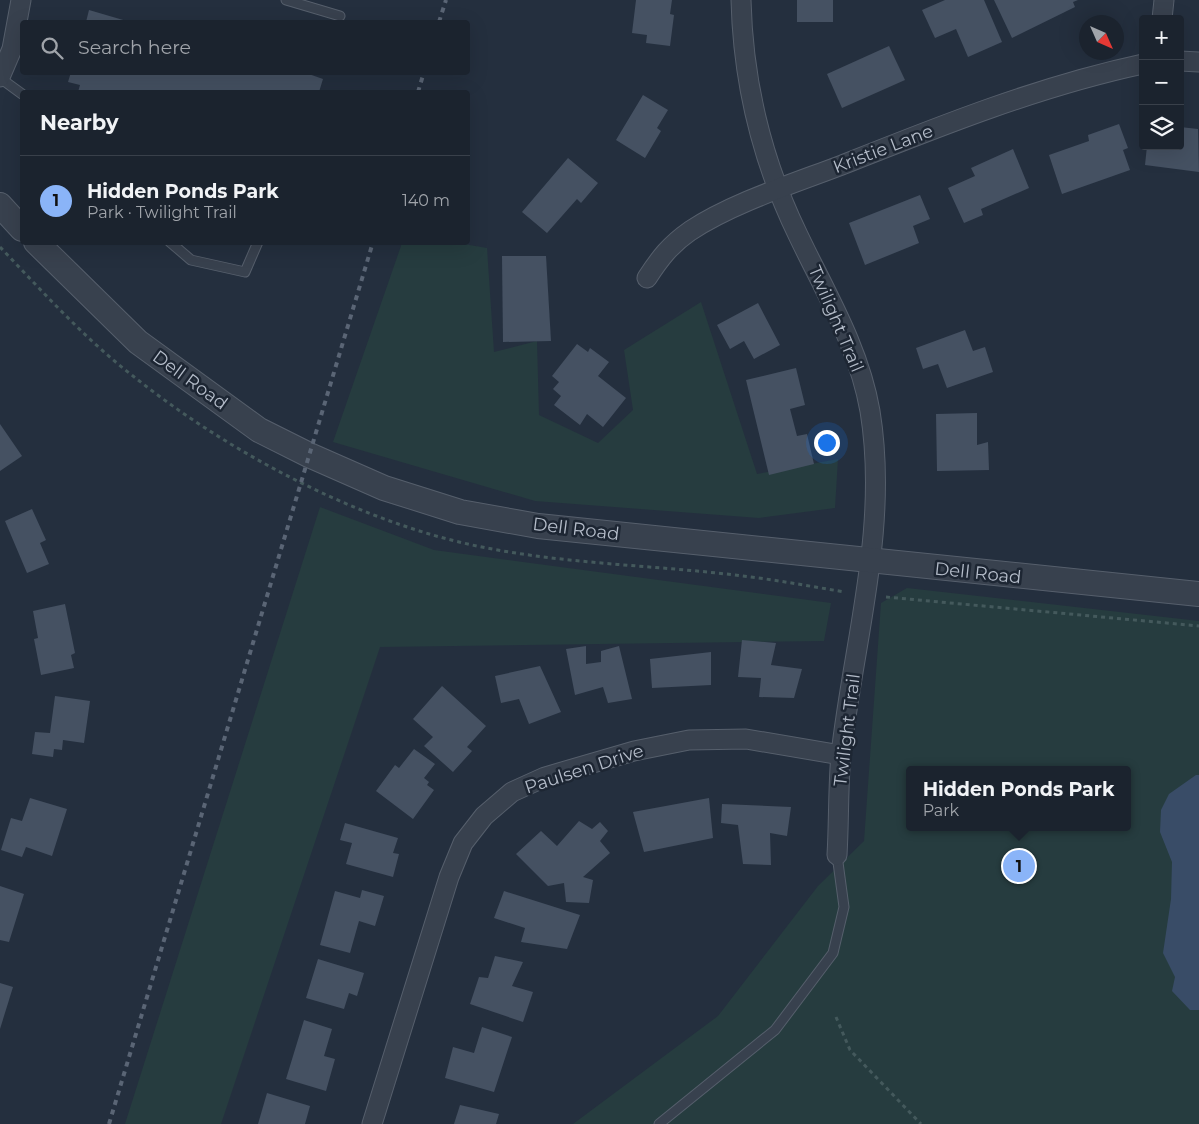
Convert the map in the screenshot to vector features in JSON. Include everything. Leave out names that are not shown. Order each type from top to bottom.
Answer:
[{"type":"street","points":[[0,78],[12,49],[21,0]]},
{"type":"street","name":"Twilight Trail","points":[[740,0],[741,26],[750,95],[768,164],[778,190],[840,319],[857,362],[869,408],[875,455],[877,502],[870,562],[841,755],[837,855]]},
{"type":"street","points":[[1162,15],[1164,0]]},
{"type":"street","points":[[1184,61],[1199,62]]},
{"type":"street","name":"Kristie Lane","points":[[647,278],[665,250],[691,230],[778,190],[921,134],[1033,94],[1095,74],[1139,65]]},
{"type":"street","points":[[0,205],[20,227]]},
{"type":"street","name":"Dell Road","points":[[39,245],[138,342],[259,430],[384,488],[460,512],[538,526],[870,562],[1199,594]]},
{"type":"street","name":"Paulsen Drive","points":[[372,1124],[449,878],[463,843],[484,816],[512,792],[545,777],[634,751],[689,740],[746,739],[841,755]]},
{"type":"lane","points":[[286,0],[340,16]]},
{"type":"lane","points":[[0,78],[20,93]]},
{"type":"lane","points":[[174,245],[191,260],[245,272],[257,245]]},
{"type":"lane","points":[[659,1124],[775,1030],[833,953],[844,907],[837,855]]},
{"type":"path","points":[[836,1017],[850,1050],[921,1124]]},
{"type":"green space","points":[[401,245],[470,245],[487,248],[494,352],[537,341],[539,415],[598,443],[633,410],[624,350],[701,302],[757,474],[838,459],[835,508],[759,518],[535,501],[333,442]]},
{"type":"green space","points":[[320,507],[434,550],[831,603],[824,641],[380,647],[221,1124],[125,1124]]},
{"type":"green space","points":[[907,588],[1199,621],[1199,1124],[573,1124],[718,1016],[818,886],[864,841],[881,603]]},
{"type":"water","points":[[1196,775],[1199,775],[1199,1010],[1190,1010],[1172,991],[1175,977],[1163,953],[1171,899],[1172,862],[1160,832],[1161,810],[1169,794]]},
{"type":"building","points":[[636,0],[672,0],[670,14],[674,15],[670,46],[646,43],[647,35],[632,33]]},
{"type":"building","points":[[797,0],[833,0],[833,22],[797,22]]},
{"type":"building","points":[[945,0],[984,0],[1002,42],[968,57],[956,29],[935,38],[922,10]]},
{"type":"building","points":[[994,0],[1078,0],[1073,2],[1075,7],[1012,38]]},
{"type":"building","points":[[89,10],[123,20],[86,20]]},
{"type":"building","points":[[889,46],[905,80],[842,108],[827,74]]},
{"type":"building","points":[[70,75],[312,75],[323,79],[320,90],[79,90],[80,85],[68,82]]},
{"type":"building","points":[[643,95],[668,110],[657,128],[661,131],[645,158],[616,140]]},
{"type":"building","points":[[1119,124],[1128,148],[1123,150],[1130,170],[1062,194],[1049,155],[1089,141],[1088,135]]},
{"type":"building","points":[[1184,127],[1198,129],[1199,172],[1145,165],[1147,150],[1184,150]]},
{"type":"building","points":[[1013,149],[1029,188],[981,209],[983,215],[964,223],[948,188],[975,176],[971,168]]},
{"type":"building","points":[[568,158],[598,183],[581,203],[577,199],[547,233],[522,212]]},
{"type":"building","points":[[920,195],[930,219],[913,226],[919,243],[865,265],[849,223]]},
{"type":"building","points":[[502,256],[546,256],[551,341],[503,342]]},
{"type":"building","points":[[758,303],[780,345],[754,359],[744,341],[730,349],[717,325]]},
{"type":"building","points":[[965,330],[973,351],[985,347],[993,372],[947,388],[938,364],[923,369],[916,348]]},
{"type":"building","points":[[577,344],[588,352],[590,348],[609,362],[598,376],[626,398],[603,427],[587,414],[580,425],[554,405],[561,396],[553,389],[559,382],[552,376]]},
{"type":"building","points":[[796,368],[805,405],[790,409],[797,436],[807,434],[814,464],[769,475],[746,380]]},
{"type":"building","points":[[977,413],[977,445],[988,442],[989,470],[937,471],[936,414]]},
{"type":"building","points":[[0,424],[22,456],[0,471]]},
{"type":"building","points":[[32,509],[46,540],[40,543],[49,564],[27,573],[5,521]]},
{"type":"building","points":[[65,604],[75,653],[71,655],[74,668],[41,675],[34,639],[38,638],[33,611]]},
{"type":"building","points":[[742,640],[776,643],[771,665],[802,669],[794,698],[759,697],[761,678],[738,677]]},
{"type":"building","points":[[586,646],[586,664],[601,662],[601,651],[619,646],[632,699],[608,703],[603,687],[575,695],[566,649]]},
{"type":"building","points":[[711,652],[711,685],[652,688],[650,659]]},
{"type":"building","points":[[540,666],[561,712],[529,724],[519,699],[501,703],[495,676]]},
{"type":"building","points":[[442,686],[486,726],[467,747],[472,751],[453,772],[424,746],[433,737],[413,719]]},
{"type":"building","points":[[55,696],[90,701],[84,743],[63,740],[62,750],[54,749],[53,757],[32,754],[35,732],[50,733]]},
{"type":"building","points":[[414,749],[435,764],[424,778],[429,782],[427,785],[434,790],[413,819],[376,791],[395,765],[399,768]]},
{"type":"building","points":[[30,798],[67,809],[52,856],[26,847],[22,857],[1,850],[11,818],[22,821]]},
{"type":"building","points":[[709,798],[713,838],[644,852],[633,812]]},
{"type":"building","points":[[722,804],[791,807],[787,836],[770,833],[771,865],[743,864],[738,825],[721,823]]},
{"type":"building","points":[[579,821],[592,829],[600,822],[608,831],[600,841],[610,853],[583,877],[593,880],[589,903],[566,902],[564,883],[548,886],[516,854],[541,831],[557,846]]},
{"type":"building","points":[[345,823],[398,838],[393,853],[399,854],[393,877],[346,864],[352,843],[340,840]]},
{"type":"building","points":[[0,886],[24,894],[9,942],[0,940]]},
{"type":"building","points":[[362,890],[384,896],[375,926],[359,921],[350,953],[320,945],[335,891],[360,898]]},
{"type":"building","points":[[504,891],[580,915],[567,949],[521,942],[525,928],[494,918]]},
{"type":"building","points":[[495,956],[523,962],[512,986],[533,992],[523,1022],[470,1004],[479,977],[488,978]]},
{"type":"building","points":[[318,959],[364,973],[357,996],[349,993],[344,1009],[306,998]]},
{"type":"building","points":[[0,983],[13,987],[0,1029]]},
{"type":"building","points":[[304,1020],[332,1029],[324,1056],[335,1059],[326,1091],[286,1079]]},
{"type":"building","points":[[482,1027],[512,1037],[494,1092],[445,1078],[453,1047],[474,1053]]},
{"type":"building","points":[[267,1093],[310,1106],[305,1124],[258,1124]]},
{"type":"building","points":[[460,1105],[499,1114],[496,1124],[454,1124]]},
{"type":"railway","points":[[440,20],[446,0]]},
{"type":"railway","points":[[419,90],[423,75]]},
{"type":"railway","points":[[109,1124],[372,245]]},
{"type":"place","name":"Hidden Ponds Park","points":[[1019,866]]}]
